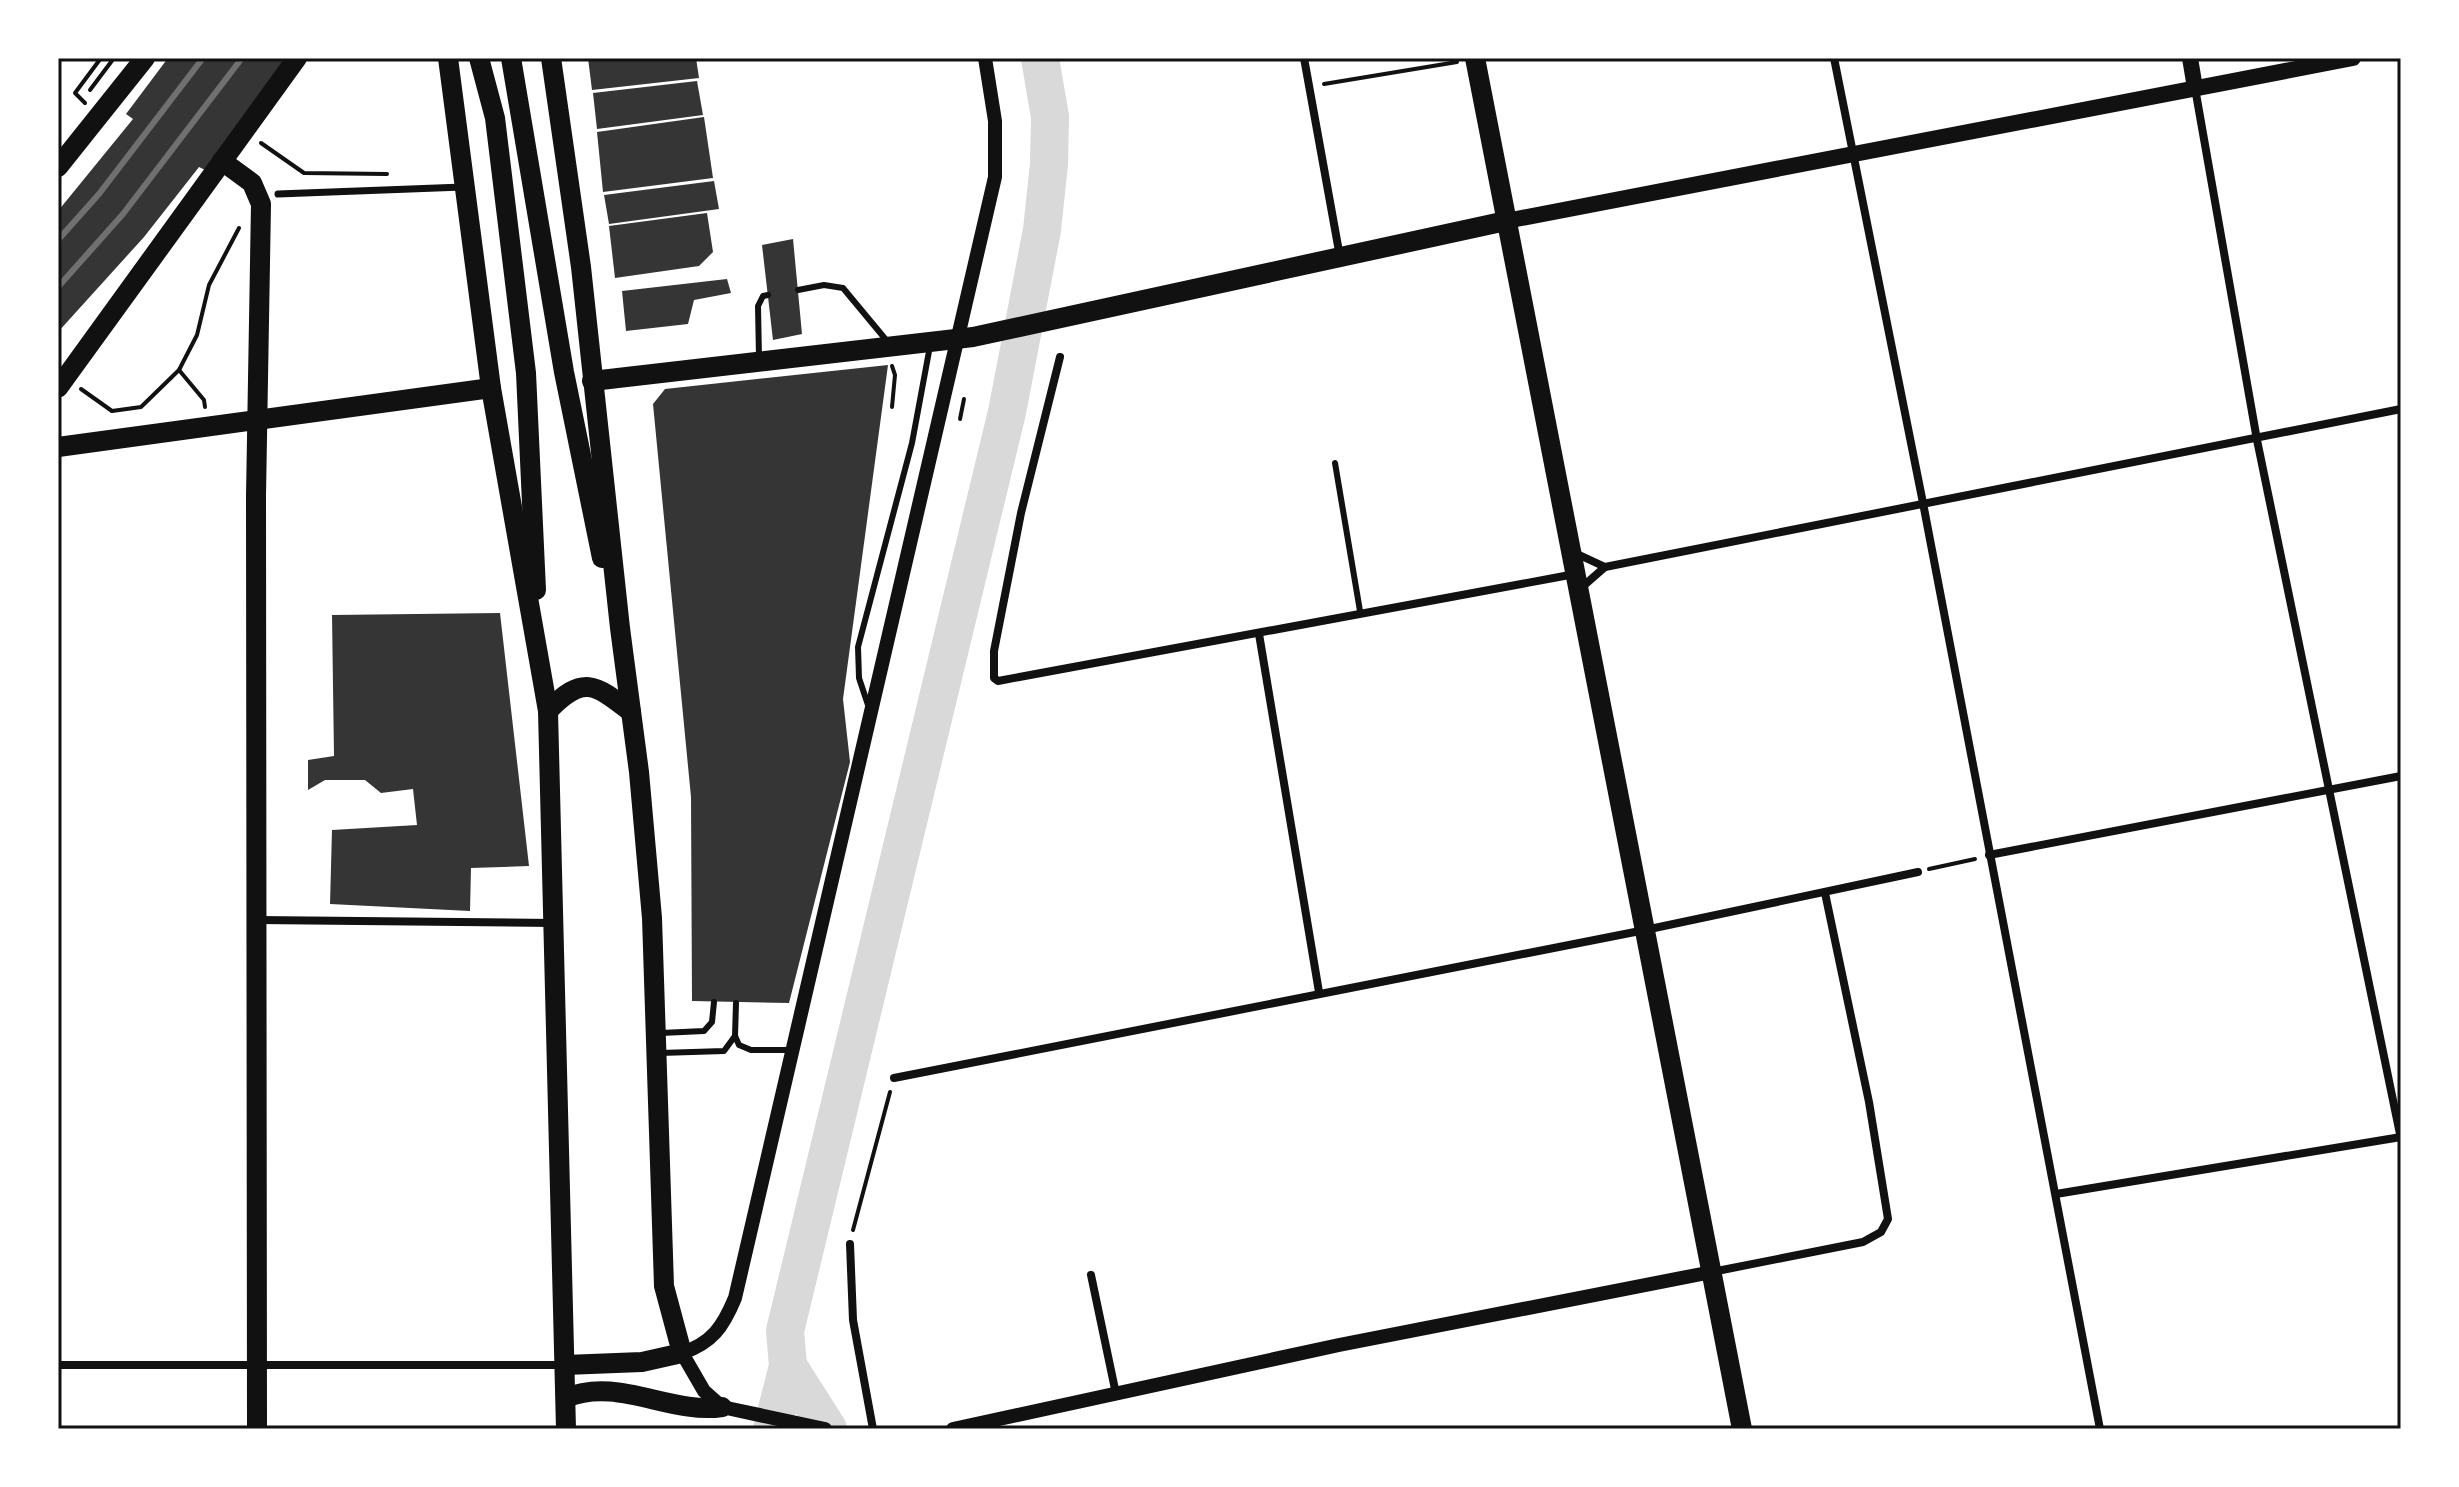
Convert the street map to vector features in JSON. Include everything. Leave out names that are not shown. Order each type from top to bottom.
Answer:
[{"type":"main road","points":[[58,167],[145,58]]},
{"type":"main road","points":[[58,388],[297,58]]},
{"type":"main road","points":[[448,58],[491,388],[548,711],[566,1429]]},
{"type":"main road","points":[[479,58],[495,118],[526,373],[536,540],[536,647]]},
{"type":"main road","points":[[511,58],[564,372],[594,527],[620,628]]},
{"type":"main road","points":[[551,58],[581,267],[652,918],[664,1286],[682,1353],[642,1362],[565,1365]]},
{"type":"main road","points":[[1475,58],[1742,1429]]},
{"type":"main road","points":[[2190,58],[2195,88]]},
{"type":"main road","points":[[592,381],[980,336],[1506,221],[2353,58]]},
{"type":"main road","points":[[222,161],[252,183],[261,204],[257,1429]]},
{"type":"main road","points":[[58,447],[491,388]]},
{"type":"main road","points":[[548,711],[566,694],[587,685],[603,690],[631,712]]},
{"type":"main road","points":[[566,1398],[596,1392],[699,1409],[722,1407]]},
{"type":"street","points":[[818,1428],[722,1407],[704,1391],[682,1353],[697,1348],[718,1333],[735,1298],[995,177],[995,121],[985,58]]},
{"type":"street","points":[[1304,58],[1340,257]]},
{"type":"street","points":[[1834,58],[1923,503],[2100,1429]]},
{"type":"street","points":[[2056,1194],[2401,1138],[2257,440],[2195,88]]},
{"type":"street","points":[[278,194],[465,187]]},
{"type":"street","points":[[1060,357],[1021,513],[994,651],[994,678],[1006,681],[1259,634],[1360,611],[1577,582],[1605,567],[2401,409]]},
{"type":"street","points":[[1570,550],[1605,567]]},
{"type":"street","points":[[1259,634],[1319,992]]},
{"type":"street","points":[[1989,855],[2401,776]]},
{"type":"street","points":[[894,1078],[1645,930],[1918,872]]},
{"type":"street","points":[[953,1429],[1339,1345],[1863,1242],[1881,1232],[1888,1219],[1888,1205],[1825,893]]},
{"type":"street","points":[[258,920],[555,923]]},
{"type":"street","points":[[850,1244],[853,1320],[873,1429]]},
{"type":"street","points":[[1091,1275],[1116,1394]]},
{"type":"street","points":[[58,1365],[565,1365]]},
{"type":"lane","points":[[798,290],[834,285],[843,288],[892,347]]},
{"type":"lane","points":[[759,362],[758,306],[763,296],[768,295]]},
{"type":"lane","points":[[870,712],[859,678],[858,647],[912,443],[930,344]]},
{"type":"lane","points":[[1335,463],[1360,611]]},
{"type":"lane","points":[[656,1043],[704,1031],[712,1022],[714,1002]]},
{"type":"lane","points":[[656,1043],[719,1052],[730,1047],[735,1036],[736,1003]]},
{"type":"lane","points":[[735,1036],[744,1049],[793,1050]]},
{"type":"path","points":[[101,58],[75,93],[86,103],[121,58]]},
{"type":"path","points":[[90,90],[114,58]]},
{"type":"path","points":[[1309,86],[1475,58]]},
{"type":"path","points":[[252,137],[304,173],[396,174]]},
{"type":"path","points":[[81,389],[112,411],[141,407],[179,370],[197,335],[209,285],[240,227]]},
{"type":"path","points":[[179,370],[204,400],[206,425]]},
{"type":"path","points":[[112,411],[113,438]]},
{"type":"path","points":[[1918,872],[1989,855]]},
{"type":"path","points":[[850,1244],[894,1078]]},
{"type":"building","points":[[168,58],[292,58],[207,171],[199,167],[144,237],[58,332],[58,211],[133,119],[126,114]]},
{"type":"building","points":[[588,58],[696,58],[699,78],[592,90]]},
{"type":"building","points":[[697,81],[703,115],[597,129],[593,93]]},
{"type":"building","points":[[704,117],[713,178],[603,192],[597,132]]},
{"type":"building","points":[[714,181],[719,209],[609,224],[604,195]]},
{"type":"building","points":[[707,213],[713,252],[699,266],[615,278],[609,226]]},
{"type":"building","points":[[793,239],[802,334],[773,340],[762,245]]},
{"type":"building","points":[[727,279],[731,293],[694,300],[688,324],[626,331],[622,291]]},
{"type":"building","points":[[888,365],[843,699],[850,762],[789,1003],[692,1001],[691,797],[653,404],[665,389]]},
{"type":"building","points":[[500,613],[529,866],[471,868],[470,911],[330,904],[332,830],[417,825],[413,789],[381,793],[365,780],[325,780],[308,790],[308,760],[334,756],[332,615]]},
{"type":"waterway","points":[[772,1429],[788,1366],[785,1331],[1007,412],[1042,230],[1049,164],[1050,117],[1040,58]]},
{"type":"waterway","points":[[788,1366],[828,1429]]},
{"type":"railway","points":[[58,240],[99,194],[203,58]]},
{"type":"railway","points":[[58,287],[123,214],[242,58]]}]
